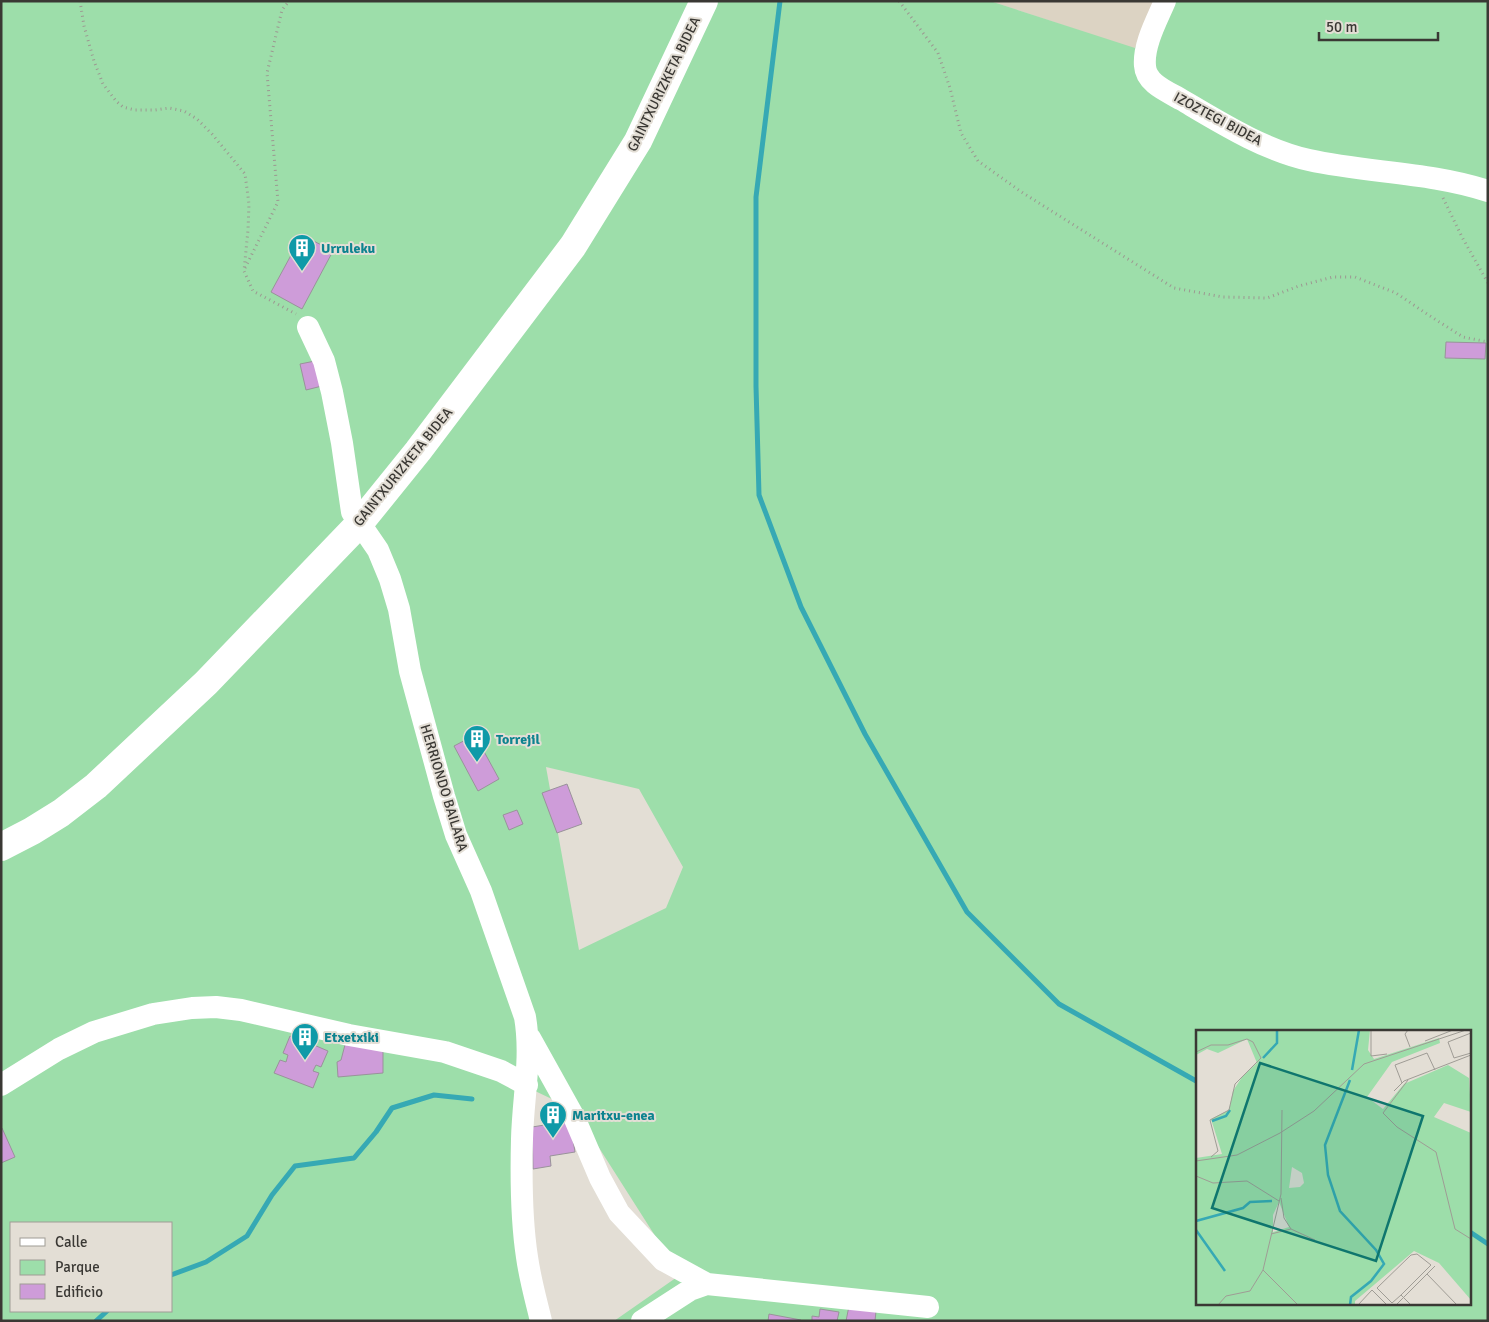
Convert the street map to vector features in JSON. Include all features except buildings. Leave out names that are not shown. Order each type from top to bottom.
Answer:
[{"type":"main road","name":"GAINTXURIZKETA BIDEA","points":[[1,848],[32,832],[96,786],[206,683],[359,524],[430,436],[572,246],[638,142],[704,1]]},
{"type":"street","name":"IZOZTEGI BIDEA","points":[[1165,1],[1147,47],[1144,67],[1152,82],[1241,134],[1307,160],[1433,178],[1468,184],[1488,190]]},
{"type":"street","name":"HERRIONDO BAILARA","points":[[308,327],[324,361],[330,384],[342,443],[348,496],[352,512],[378,550],[390,579],[399,608],[410,671],[444,796],[456,834],[481,891],[526,1016],[528,1035],[527,1085],[522,1138],[522,1192],[527,1257],[541,1321]]},
{"type":"street","points":[[1,1085],[60,1049],[94,1032],[153,1014],[192,1008],[216,1007],[242,1010],[349,1035],[445,1052],[501,1071],[527,1085]]},
{"type":"street","points":[[528,1035],[574,1117],[600,1178],[619,1213],[663,1260],[707,1284],[928,1307]]},
{"type":"street","points":[[642,1321],[690,1290],[707,1284]]},
{"type":"path","points":[[80,1],[86,34],[94,61],[103,84],[116,101],[123,107],[135,110],[169,108],[184,110],[207,129],[245,174],[249,204],[244,271],[253,291],[300,316],[308,327]]},
{"type":"path","points":[[244,271],[278,202],[267,73],[282,10],[289,1]]},
{"type":"path","points":[[899,1],[938,53],[950,88],[960,133],[978,161],[1023,193],[1174,288],[1223,297],[1267,298],[1299,286],[1333,277],[1355,277],[1396,293],[1463,337],[1488,342]]},
{"type":"path","points":[[1433,178],[1462,237],[1488,283]]},
{"type":"shaded area","points":[[990,1],[1155,1],[1135,49]]},
{"type":"green space","points":[[1,1],[990,1],[1135,48],[1155,1],[1488,1],[1488,1321],[614,1321],[680,1275],[575,1110],[535,1091],[522,1216],[547,1321],[1,1321]],"holes":[[[546,767],[639,789],[683,867],[666,908],[579,950]]]},
{"type":"waterway","points":[[780,1],[756,197],[756,386],[759,495],[801,607],[865,734],[967,912],[1059,1004],[1196,1081]]},
{"type":"waterway","points":[[172,1275],[206,1262],[247,1236],[272,1195],[295,1166],[354,1158],[376,1132],[392,1108],[434,1095],[472,1099]]},
{"type":"waterway","points":[[1472,1233],[1488,1244]]},
{"type":"waterway","points":[[96,1321],[106,1312]]},
{"type":"place","name":"Urruleku","points":[[302,272]]},
{"type":"place","name":"Torrejil","points":[[477,763]]},
{"type":"place","name":"Etxetxiki","points":[[305,1061]]},
{"type":"place","name":"Maritxu-enea","points":[[553,1139]]}]
